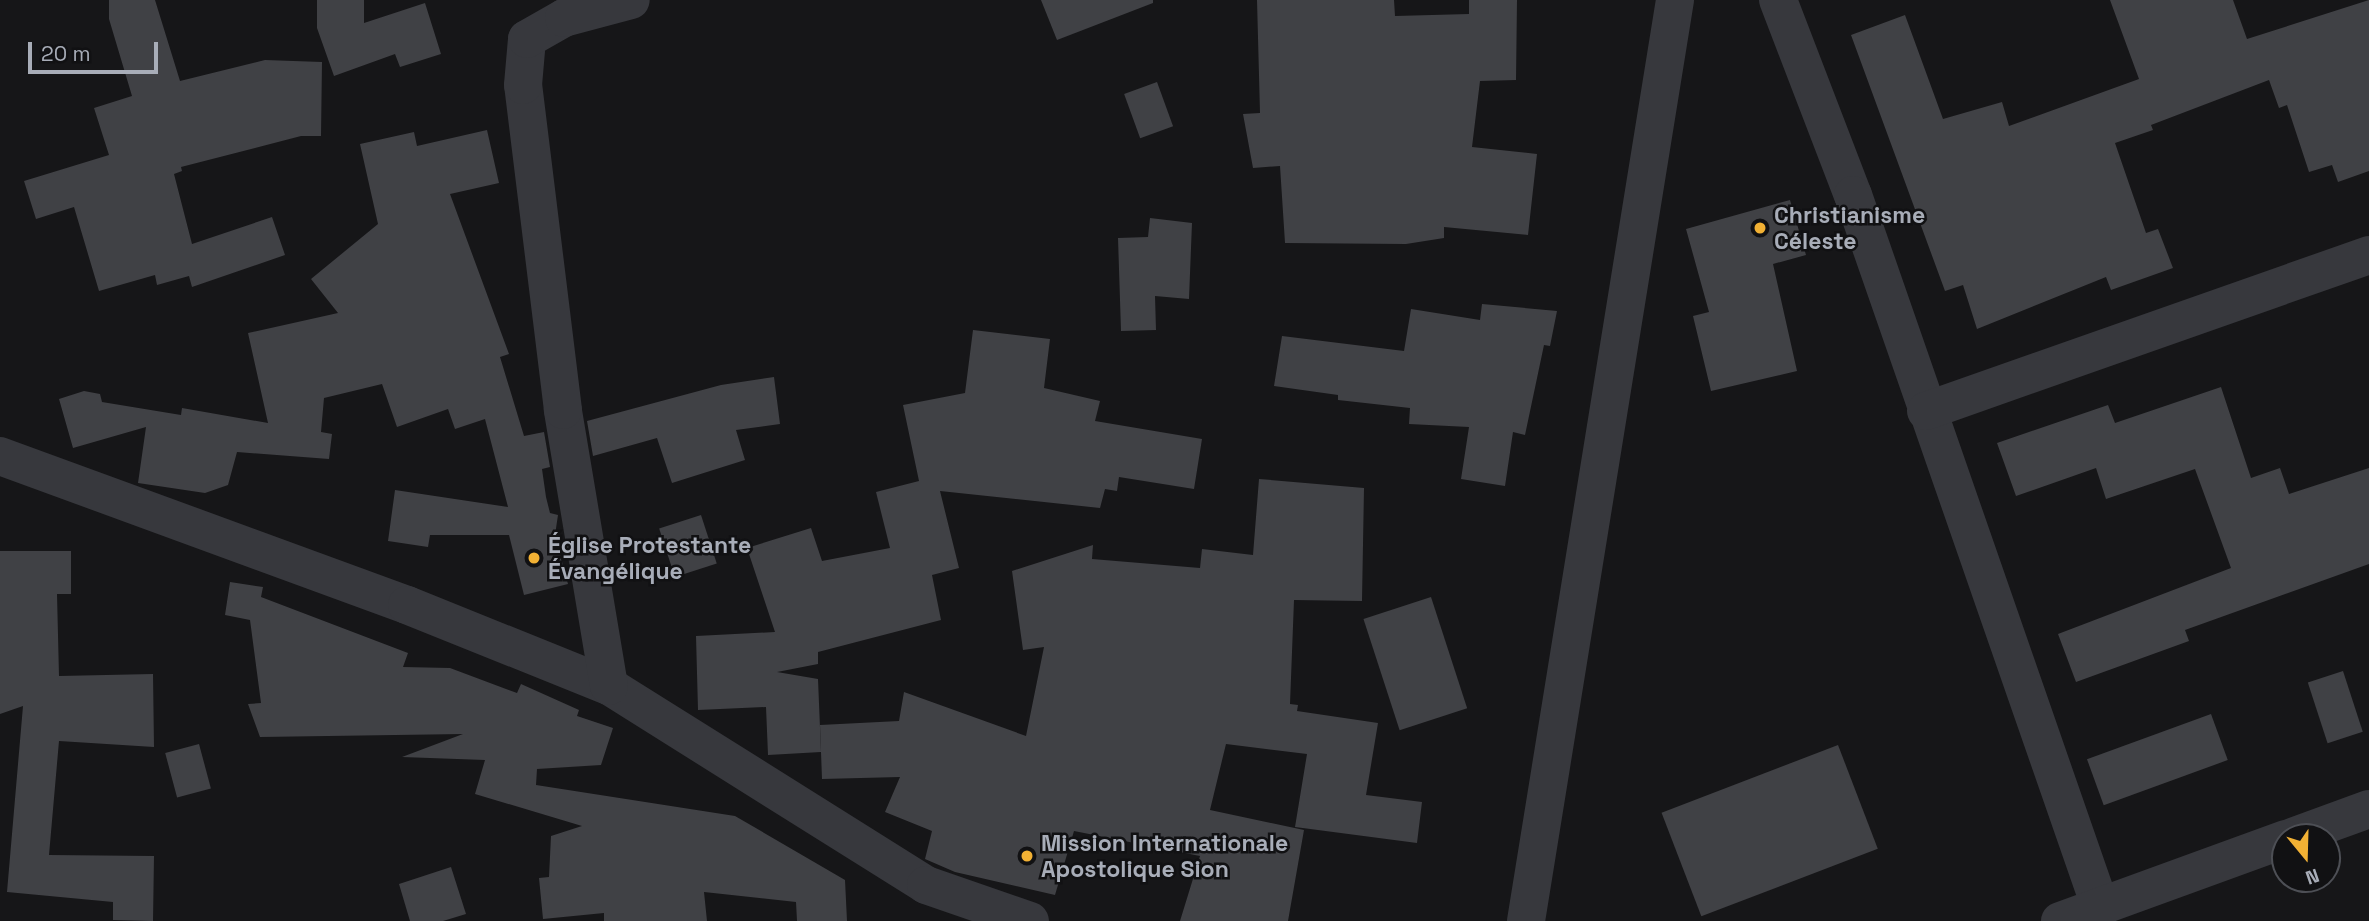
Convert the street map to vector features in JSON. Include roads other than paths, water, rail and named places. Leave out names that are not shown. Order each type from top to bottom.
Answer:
[{"type":"street","points":[[610,686],[563,410],[523,85],[527,39],[564,18],[631,0]]},
{"type":"street","points":[[1526,921],[1675,0]]},
{"type":"street","points":[[1778,0],[1853,195],[2100,906]]},
{"type":"street","points":[[1926,411],[2369,255]]},
{"type":"street","points":[[0,456],[407,605],[610,686],[926,885],[1030,921]]},
{"type":"street","points":[[2330,823],[2369,809]]},
{"type":"street","points":[[2060,921],[2271,844]]},
{"type":"place","name":"Christianisme Céleste","points":[[1760,228]]},
{"type":"place","name":"Église Protestante Évangélique","points":[[534,558]]},
{"type":"place","name":"Mission Internationale Apostolique Sion","points":[[1027,856]]}]
